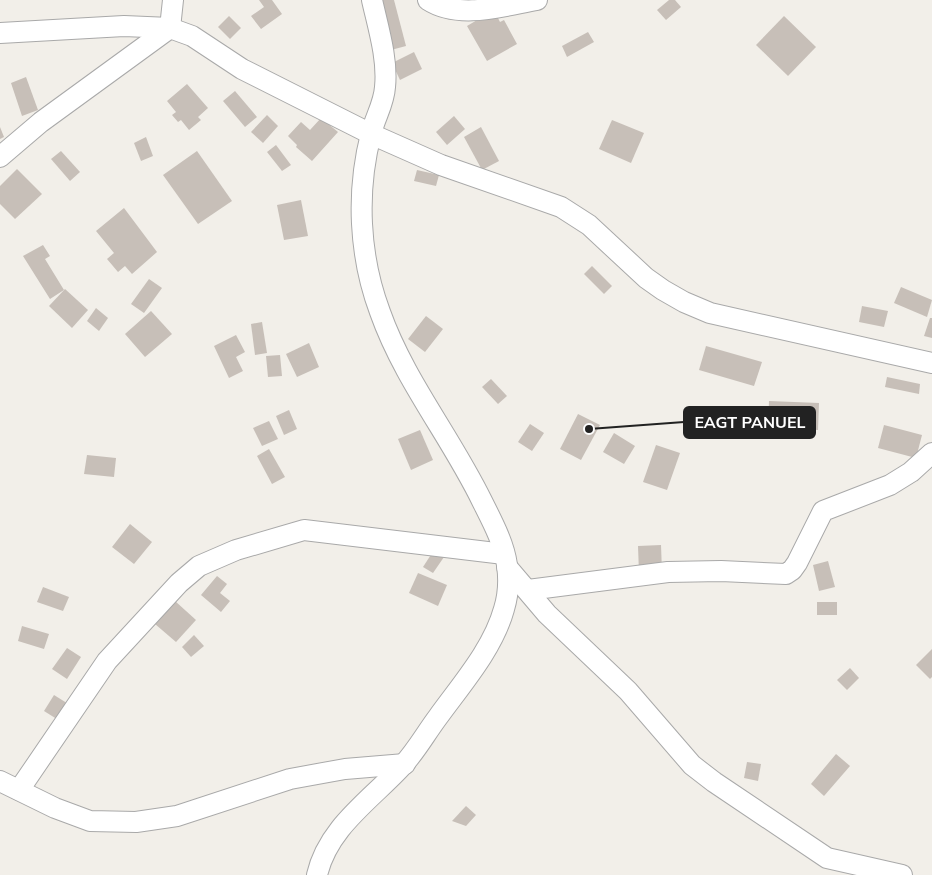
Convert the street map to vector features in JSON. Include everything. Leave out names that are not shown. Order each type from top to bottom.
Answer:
[{"type":"street","points":[[0,156],[42,122],[170,28],[173,0]]},
{"type":"street","points":[[372,0],[385,65],[385,85],[383,103],[371,134],[360,209],[368,271],[380,312],[401,360],[472,481],[506,560],[528,590],[567,634],[628,691],[692,765],[809,848],[827,858],[902,875]]},
{"type":"street","points":[[428,0],[450,9],[468,10],[537,0]]},
{"type":"street","points":[[0,32],[124,26],[170,28],[192,36],[242,69],[371,134],[441,165],[561,207],[589,225],[646,278],[663,290],[710,313],[932,363]]},
{"type":"street","points":[[528,590],[668,572],[721,571],[786,574],[797,563],[822,511],[890,485],[911,472],[932,452]]},
{"type":"street","points":[[19,790],[107,661],[172,590],[199,566],[236,550],[304,530],[506,560]]},
{"type":"street","points":[[317,875],[321,859],[342,826],[404,764],[486,648],[504,610],[507,592],[506,560]]},
{"type":"street","points":[[0,781],[55,808],[90,821],[136,822],[177,816],[290,779],[345,769],[404,764]]},
{"type":"building","points":[[259,0],[272,0],[282,14],[261,29],[251,16],[264,7]]},
{"type":"building","points":[[377,0],[394,0],[406,46],[391,50]]},
{"type":"building","points":[[669,0],[675,0],[681,7],[666,20],[657,10]]},
{"type":"building","points":[[494,10],[500,22],[504,20],[517,44],[487,61],[467,26]]},
{"type":"building","points":[[229,16],[241,28],[230,39],[218,27]]},
{"type":"building","points":[[784,16],[816,47],[788,76],[756,45]]},
{"type":"building","points":[[588,32],[594,42],[567,57],[562,46]]},
{"type":"building","points":[[414,52],[422,69],[400,80],[392,63]]},
{"type":"building","points":[[26,77],[38,110],[22,116],[11,83]]},
{"type":"building","points":[[187,84],[208,108],[198,117],[201,120],[189,130],[181,120],[178,122],[172,115],[176,112],[167,101]]},
{"type":"building","points":[[235,91],[257,117],[245,127],[223,101]]},
{"type":"building","points":[[267,115],[278,126],[263,143],[251,132]]},
{"type":"building","points":[[454,116],[465,129],[447,145],[436,132]]},
{"type":"building","points":[[321,118],[338,132],[312,161],[296,147],[297,145],[288,136],[301,122],[310,130]]},
{"type":"building","points":[[612,120],[644,133],[631,163],[599,149]]},
{"type":"building","points":[[0,127],[4,137],[0,139]]},
{"type":"building","points":[[481,127],[499,161],[482,170],[464,137]]},
{"type":"building","points":[[146,137],[153,156],[141,161],[134,143]]},
{"type":"building","points":[[276,145],[291,165],[282,171],[267,152]]},
{"type":"building","points":[[61,151],[80,172],[70,181],[51,159]]},
{"type":"building","points":[[197,151],[232,201],[198,224],[163,175]]},
{"type":"building","points":[[17,169],[42,194],[15,219],[0,204],[0,186]]},
{"type":"building","points":[[417,170],[439,175],[436,186],[414,181]]},
{"type":"building","points":[[301,200],[308,236],[284,240],[277,205]]},
{"type":"building","points":[[124,208],[157,252],[132,274],[125,266],[118,272],[107,259],[114,253],[96,231]]},
{"type":"building","points":[[43,245],[50,256],[45,259],[64,290],[50,299],[23,256]]},
{"type":"building","points":[[592,266],[612,286],[604,294],[584,274]]},
{"type":"building","points":[[149,279],[162,288],[144,313],[131,304]]},
{"type":"building","points":[[901,287],[932,300],[927,317],[894,303]]},
{"type":"building","points":[[65,289],[88,310],[72,328],[49,306]]},
{"type":"building","points":[[862,306],[888,311],[884,327],[859,322]]},
{"type":"building","points":[[96,308],[108,318],[99,331],[87,321]]},
{"type":"building","points":[[151,311],[172,334],[145,357],[125,334]]},
{"type":"building","points":[[426,316],[443,329],[425,352],[408,339]]},
{"type":"building","points":[[930,318],[932,318],[932,338],[924,336]]},
{"type":"building","points":[[262,322],[267,353],[255,355],[251,324]]},
{"type":"building","points":[[236,335],[245,352],[236,357],[243,371],[229,378],[214,346]]},
{"type":"building","points":[[309,343],[319,367],[297,377],[286,354]]},
{"type":"building","points":[[706,346],[762,362],[754,386],[699,370]]},
{"type":"building","points":[[280,355],[282,376],[268,377],[266,356]]},
{"type":"building","points":[[887,377],[920,384],[919,394],[885,387]]},
{"type":"building","points":[[491,379],[507,396],[498,404],[482,387]]},
{"type":"building","points":[[769,401],[819,403],[818,430],[768,427]]},
{"type":"building","points":[[289,410],[297,429],[284,435],[276,416]]},
{"type":"building","points":[[578,414],[600,425],[581,460],[560,449]]},
{"type":"building","points":[[269,421],[278,439],[262,446],[253,428]]},
{"type":"building","points":[[530,424],[544,433],[532,451],[518,442]]},
{"type":"building","points":[[884,425],[922,435],[916,458],[878,448]]},
{"type":"building","points":[[420,430],[433,460],[411,470],[398,439]]},
{"type":"building","points":[[614,433],[635,446],[624,464],[603,452]]},
{"type":"building","points":[[656,445],[680,453],[667,490],[643,482]]},
{"type":"building","points":[[269,449],[285,477],[272,484],[257,456]]},
{"type":"building","points":[[87,455],[116,458],[114,477],[84,474]]},
{"type":"building","points":[[130,524],[152,542],[134,564],[112,547]]},
{"type":"building","points":[[661,545],[662,572],[639,573],[638,546]]},
{"type":"building","points":[[434,550],[444,557],[433,573],[423,567]]},
{"type":"building","points":[[828,561],[835,587],[819,591],[813,565]]},
{"type":"building","points":[[418,573],[447,585],[438,606],[409,593]]},
{"type":"building","points":[[217,576],[227,584],[220,593],[230,601],[221,612],[201,595]]},
{"type":"building","points":[[43,587],[69,597],[63,611],[37,602]]},
{"type":"building","points":[[175,601],[196,620],[176,642],[155,624]]},
{"type":"building","points":[[817,602],[837,602],[837,615],[817,615]]},
{"type":"building","points":[[22,626],[49,634],[44,649],[18,641]]},
{"type":"building","points":[[194,635],[204,646],[191,657],[182,647]]},
{"type":"building","points":[[67,648],[81,657],[67,679],[52,669]]},
{"type":"building","points":[[932,649],[932,677],[930,679],[916,665]]},
{"type":"building","points":[[850,668],[859,678],[847,690],[837,680]]},
{"type":"building","points":[[54,695],[70,705],[60,721],[44,711]]},
{"type":"building","points":[[836,754],[850,766],[824,796],[811,784]]},
{"type":"building","points":[[747,762],[761,764],[758,781],[744,778]]},
{"type":"building","points":[[466,806],[476,815],[466,826],[452,821]]},
{"type":"place","name":"EAGT PANUEL","points":[[589,429]]}]
